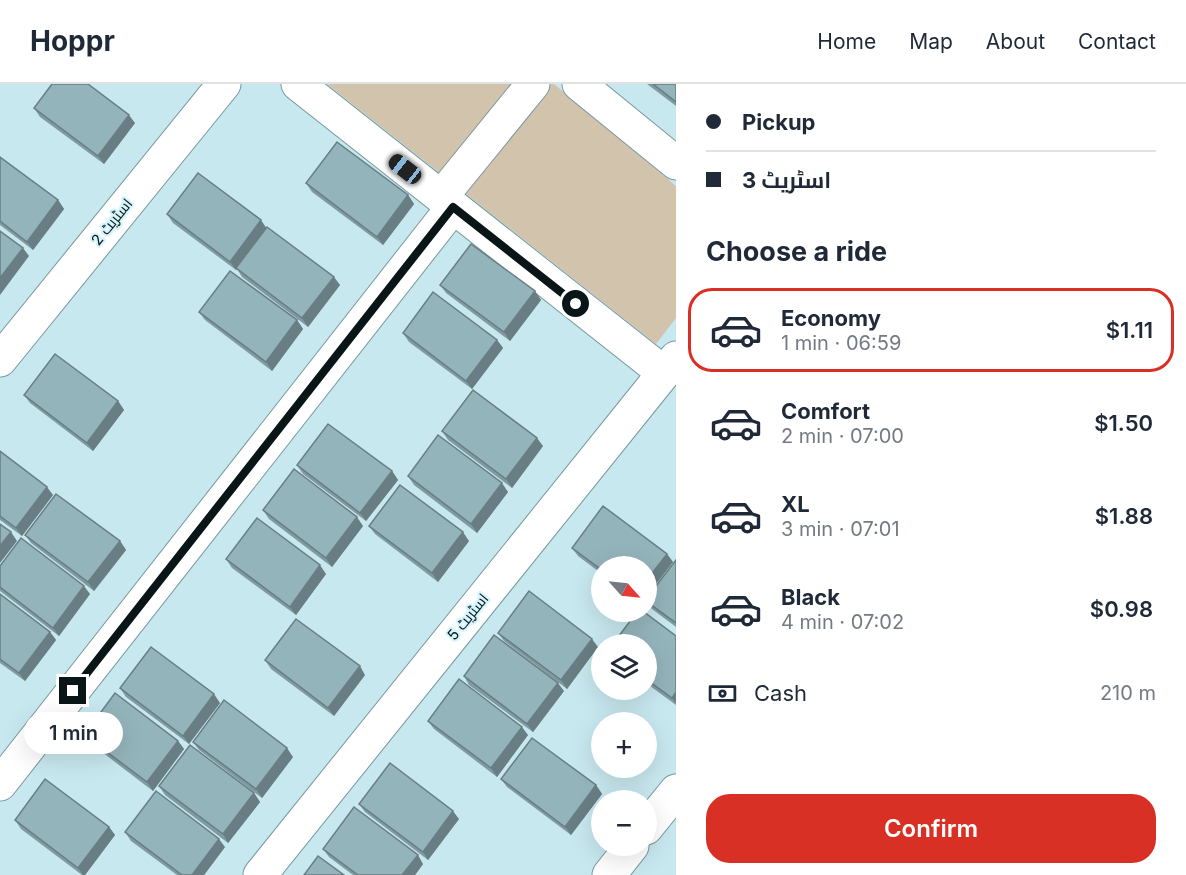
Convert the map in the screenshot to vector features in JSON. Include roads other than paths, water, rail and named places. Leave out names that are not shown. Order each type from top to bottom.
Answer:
[{"type":"street","name":"اسٹریٹ 2","points":[[0,360],[224,84]]},
{"type":"street","points":[[298,84],[447,202],[670,366]]},
{"type":"street","points":[[0,784],[447,202],[533,84]]},
{"type":"street","points":[[579,84],[676,163]]},
{"type":"street","name":"اسٹریٹ 5","points":[[260,875],[670,366]]},
{"type":"street","points":[[657,814],[676,791]]},
{"type":"street","points":[[609,875],[624,856]]}]
